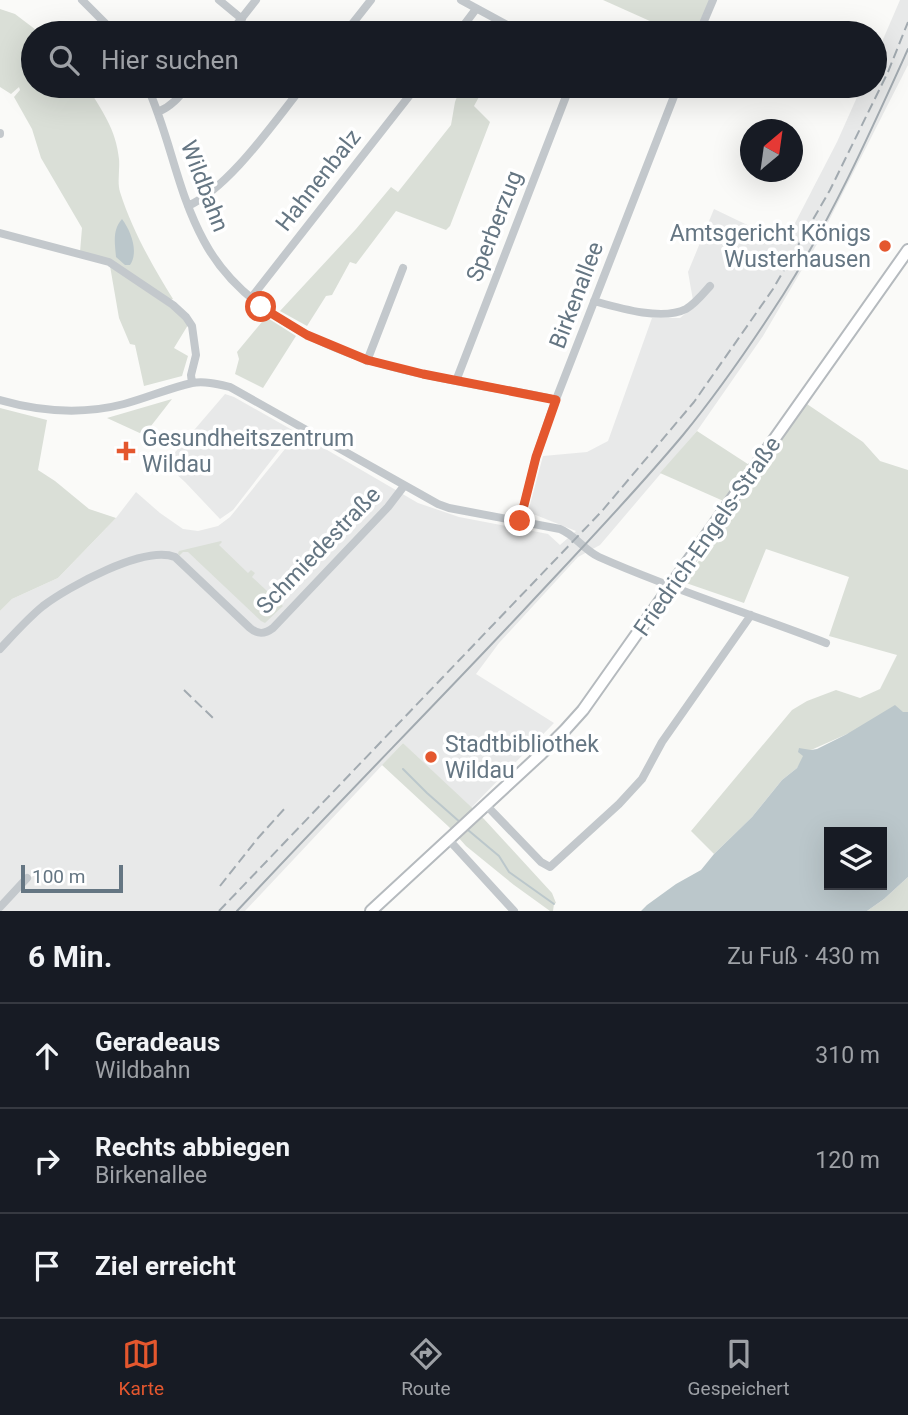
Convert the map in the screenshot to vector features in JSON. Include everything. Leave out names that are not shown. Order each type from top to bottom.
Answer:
[{"type":"main road","name":"Friedrich-Engels-Straße","points":[[372,911],[570,725],[672,586],[908,250]]},
{"type":"street","points":[[82,0],[103,21]]},
{"type":"street","points":[[219,0],[242,19],[256,0]]},
{"type":"street","points":[[354,21],[371,0]]},
{"type":"street","points":[[461,0],[499,21]]},
{"type":"street","points":[[704,21],[713,0]]},
{"type":"street","points":[[467,21],[476,9]]},
{"type":"street","name":"Wildbahn","points":[[152,98],[188,206],[203,240],[232,281],[251,298],[295,329],[367,360],[456,381],[556,400]]},
{"type":"street","points":[[158,112],[169,107],[177,98]]},
{"type":"street","points":[[188,206],[218,186],[247,156],[293,98]]},
{"type":"street","name":"Hahnenbalz","points":[[251,298],[408,98]]},
{"type":"street","name":"Sperberzug","points":[[456,381],[565,98]]},
{"type":"street","name":"Birkenallee","points":[[520,521],[536,457],[556,400],[673,98]]},
{"type":"street","points":[[0,233],[109,262],[173,305],[192,326],[196,355],[191,375],[192,383]]},
{"type":"street","points":[[367,360],[403,268]]},
{"type":"street","points":[[594,301],[619,308],[664,314],[682,311],[710,286]]},
{"type":"street","points":[[0,400],[48,411],[78,411],[121,405],[192,383],[212,383],[234,388],[438,504],[560,529],[596,556],[826,643]]},
{"type":"street","name":"Schmiedestraße","points":[[0,649],[35,613],[78,584],[118,566],[160,555],[175,557],[255,632],[265,633],[273,628],[388,507],[404,486]]},
{"type":"street","points":[[482,808],[550,867],[619,804],[642,779],[662,742],[751,615]]},
{"type":"street","points":[[451,837],[514,911]]},
{"type":"street","points":[[0,907],[27,878]]},
{"type":"shaded area","points":[[603,0],[711,0],[702,21],[650,21]]},
{"type":"shaded area","points":[[900,0],[908,0],[908,65],[817,244],[763,336],[697,431],[600,545],[578,557],[499,643],[476,674],[554,723],[471,808],[403,743],[245,911],[0,911],[0,611],[12,599],[58,578],[116,518],[136,492],[183,529],[198,531],[218,526],[230,517],[298,433],[418,503],[459,517],[548,534],[560,545],[576,531],[528,512],[543,456],[587,452],[608,441],[652,318],[680,318],[694,306],[688,272],[714,209],[783,242],[837,142],[857,98],[887,98],[887,30]]},
{"type":"shaded area","points":[[0,9],[15,14],[24,21],[21,21],[21,98],[94,98],[98,104],[115,138],[119,159],[119,188],[130,220],[173,299],[169,300],[132,276],[80,252],[82,228],[41,158],[32,129],[14,97],[20,90],[19,87],[11,94],[0,87]]},
{"type":"shaded area","points":[[456,98],[478,98],[474,106],[490,122],[450,226],[446,230],[396,211],[356,264],[350,262],[332,295],[326,296],[307,326],[280,311],[391,187],[398,192],[451,125]]},
{"type":"shaded area","points":[[122,219],[133,242],[134,254],[130,265],[125,265],[116,257],[115,232]]},
{"type":"shaded area","points":[[110,266],[180,314],[188,325],[174,348],[188,356],[182,376],[144,386],[135,345],[130,344],[119,318]]},
{"type":"shaded area","points":[[266,317],[296,336],[263,388],[235,374],[239,359],[237,352]]},
{"type":"shaded area","points":[[225,394],[294,431],[233,510],[220,519],[165,464]]},
{"type":"shaded area","points":[[172,399],[144,435],[107,418]]},
{"type":"shaded area","points":[[804,402],[863,442],[880,461],[908,470],[908,712],[811,750],[752,817],[714,854],[691,831],[792,710],[836,690],[860,698],[880,689],[897,655],[829,636],[849,577],[766,549],[744,603],[686,583],[688,576],[737,507],[660,473],[697,431],[757,470]]},
{"type":"shaded area","points":[[0,408],[47,420],[38,470],[89,509],[116,518],[58,578],[12,599],[0,611]]},
{"type":"shaded area","points":[[221,541],[219,545],[248,573],[251,570],[255,573],[252,577],[283,606],[265,623],[188,552],[179,556],[178,553]]},
{"type":"shaded area","points":[[895,705],[903,712],[908,712],[908,877],[867,911],[641,911],[676,884],[701,870],[752,817],[782,780],[797,768],[803,756],[798,752],[799,748],[817,749]]},
{"type":"shaded area","points":[[403,743],[484,819],[552,893],[556,903],[553,911],[514,885],[466,846],[382,765]]},
{"type":"shaded area","points":[[908,877],[908,911],[867,911],[884,899]]},
{"type":"waterway","points":[[403,769],[461,823]]},
{"type":"waterway","points":[[468,830],[499,856],[509,872],[554,904]]},
{"type":"tram line","points":[[887,95],[908,49]]},
{"type":"tram line","points":[[237,911],[584,546],[683,435],[747,349],[801,266],[850,175],[885,98]]},
{"type":"railway","points":[[887,74],[908,22]]},
{"type":"railway","points":[[219,911],[602,511],[694,402],[773,289],[830,190],[875,98]]},
{"type":"railway","points":[[184,690],[213,718]]},
{"type":"railway","points":[[220,886],[286,807]]},
{"type":"place","name":"Amtsgericht Königs Wusterhausen","points":[[885,246]]},
{"type":"place","name":"Gesundheitszentrum Wildau","points":[[126,451]]},
{"type":"place","name":"Stadtbibliothek Wildau","points":[[431,757]]},
{"type":"route","points":[[261,307],[307,335],[367,360],[423,374],[556,400],[536,457],[520,521]]}]
